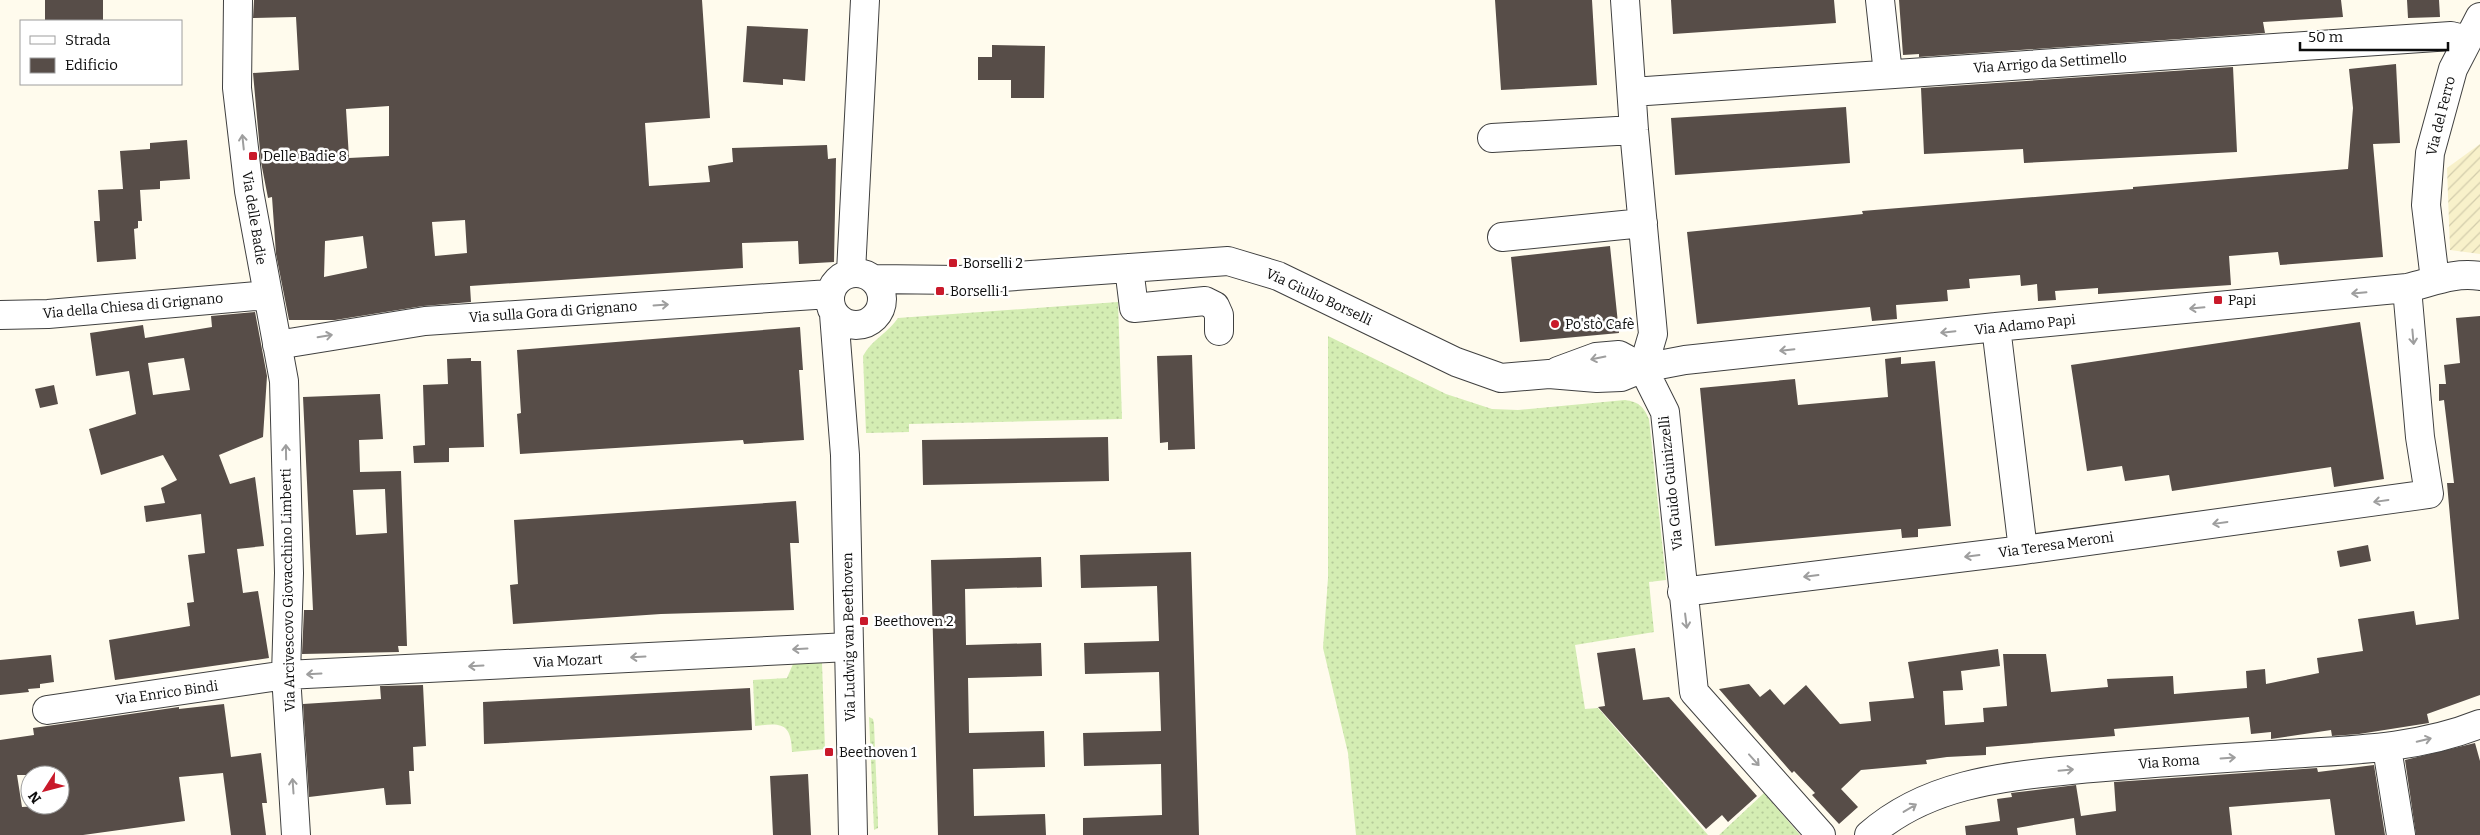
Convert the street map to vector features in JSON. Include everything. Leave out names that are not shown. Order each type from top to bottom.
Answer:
[{"type":"street","name":"Via delle Badie","points":[[238,0],[237,88],[249,190],[277,345]]},
{"type":"street","points":[[840,311],[834,283],[842,276],[870,284],[865,0]]},
{"type":"street","points":[[1625,0],[1634,130],[1653,334],[1643,368]]},
{"type":"street","points":[[1880,0],[1888,74]]},
{"type":"street","name":"Via Arrigo da Settimello","points":[[1632,92],[2451,36],[2474,29]]},
{"type":"street","name":"Via del Ferro","points":[[2435,280],[2426,205],[2430,153],[2453,70],[2474,29]]},
{"type":"street","points":[[1492,138],[1634,130]]},
{"type":"street","points":[[1502,237],[1643,223]]},
{"type":"street","name":"Via Giulio Borselli","points":[[870,284],[960,280],[1228,261],[1278,276],[1456,362],[1501,378],[1549,374],[1596,357],[1619,355],[1643,368]]},
{"type":"street","points":[[1129,268],[1134,308],[1205,301],[1215,306],[1219,315],[1219,331]]},
{"type":"street","name":"Via Adamo Papi","points":[[1643,368],[1685,360],[1996,327],[2407,288],[2466,274],[2480,276]]},
{"type":"street","name":"Via sulla Gora di Grignano","points":[[277,345],[425,321],[840,311],[872,320],[878,314],[870,284]]},
{"type":"street","name":"Via Teresa Meroni","points":[[1682,592],[2023,550],[2429,494],[2420,437],[2407,288]]},
{"type":"street","name":"Via della Chiesa di Grignano","points":[[0,315],[48,314],[267,295]]},
{"type":"street","name":"Via Ludwig van Beethoven","points":[[840,311],[853,835]]},
{"type":"street","points":[[1996,327],[2023,550]]},
{"type":"street","name":"Via Arcivescovo Giovacchino Limberti","points":[[277,345],[284,381],[289,573],[286,675],[296,835]]},
{"type":"street","name":"Via Guido Guinizzelli","points":[[1643,368],[1665,412],[1682,592],[1694,692],[1821,835]]},
{"type":"street","name":"Via Mozart","points":[[286,675],[849,646]]},
{"type":"street","name":"Via Enrico Bindi","points":[[47,710],[286,675]]},
{"type":"street","name":"Via Roma","points":[[1870,834],[1933,796],[1952,788],[2002,776],[2124,765],[2387,748],[2478,729]]},
{"type":"street","points":[[2387,748],[2400,835]]},
{"type":"shaded area","points":[[2480,144],[2480,254],[2450,250],[2447,168]]},
{"type":"green space","points":[[1118,302],[1122,419],[909,424],[909,432],[866,433],[863,356],[870,345],[898,318]]},
{"type":"green space","points":[[1328,336],[1446,394],[1492,409],[1518,410],[1625,400],[1637,403],[1645,411],[1649,419],[1666,580],[1649,582],[1654,632],[1575,645],[1585,709],[1598,708],[1708,835],[1356,835],[1348,753],[1323,648],[1328,578]]},
{"type":"green space","points":[[822,663],[825,749],[792,752],[789,735],[783,727],[778,725],[755,726],[753,680],[787,678],[793,664]]},
{"type":"green space","points":[[869,717],[873,719],[874,724],[878,828],[874,830]]},
{"type":"green space","points":[[1764,793],[1800,835],[1719,835]]},
{"type":"building","points":[[45,0],[103,0],[103,20],[45,20]]},
{"type":"building","points":[[254,0],[702,0],[710,118],[645,123],[649,186],[710,182],[708,166],[733,162],[732,148],[827,145],[828,159],[836,158],[834,262],[799,264],[798,241],[742,243],[743,268],[470,286],[471,302],[423,306],[335,320],[289,320],[276,254],[272,197],[268,198],[261,162],[253,73],[299,70],[296,17],[253,18]],"holes":[[[389,106],[389,156],[349,158],[346,109]],[[465,220],[467,253],[435,256],[432,222]],[[363,236],[367,268],[324,277],[325,241]]]},
{"type":"building","points":[[1495,0],[1592,0],[1597,85],[1501,90]]},
{"type":"building","points":[[1671,0],[1834,0],[1836,23],[1673,34]]},
{"type":"building","points":[[1899,0],[2341,0],[2343,17],[2263,22],[2265,33],[1919,57],[1919,54],[1903,55]]},
{"type":"building","points":[[2407,0],[2439,0],[2440,17],[2408,18]]},
{"type":"building","points":[[747,26],[808,29],[805,81],[783,79],[783,85],[743,82]]},
{"type":"building","points":[[992,45],[1045,46],[1044,98],[1011,98],[1011,80],[978,80],[978,57],[992,57]]},
{"type":"building","points":[[2396,64],[2400,143],[2373,144],[2383,257],[2280,265],[2278,252],[2229,256],[2231,285],[2098,294],[2098,288],[2055,291],[2056,300],[2038,301],[2037,284],[2021,286],[2020,275],[1969,279],[1970,288],[1947,290],[1948,301],[1896,305],[1897,319],[1872,321],[1870,307],[1697,324],[1687,232],[1863,214],[1862,211],[2348,169],[2353,108],[2349,69]]},
{"type":"building","points":[[2233,67],[2237,152],[2024,163],[2023,149],[1924,154],[1921,88]]},
{"type":"building","points":[[1846,107],[1850,163],[1675,175],[1671,118]]},
{"type":"building","points":[[187,140],[190,179],[160,181],[160,189],[140,190],[142,221],[138,221],[138,228],[134,229],[136,259],[97,262],[94,221],[100,221],[98,190],[123,189],[120,151],[150,149],[150,143]]},
{"type":"building","points":[[1610,246],[1619,333],[1520,342],[1511,257]]},
{"type":"building","points":[[255,312],[267,376],[263,437],[219,455],[230,484],[255,477],[264,546],[237,549],[243,593],[258,591],[269,658],[115,680],[109,640],[190,626],[187,603],[194,602],[188,555],[205,553],[201,514],[146,522],[144,506],[165,503],[161,488],[177,480],[163,455],[101,475],[89,429],[136,414],[129,371],[96,376],[90,333],[143,325],[145,338],[212,327],[211,316]],"holes":[[[184,358],[190,390],[153,395],[148,363]]]},
{"type":"building","points":[[2480,316],[2480,695],[2427,714],[2429,723],[2359,734],[2332,736],[2331,730],[2271,739],[2271,732],[2251,734],[2249,717],[2114,729],[2115,736],[1986,747],[1986,755],[1947,757],[1926,760],[1927,764],[1861,770],[1841,789],[1858,807],[1839,824],[1812,795],[1815,793],[1794,771],[1792,773],[1719,689],[1749,684],[1760,697],[1770,689],[1784,705],[1806,685],[1840,724],[1871,721],[1869,702],[1914,698],[1908,662],[1998,649],[2000,666],[1961,671],[1963,690],[1943,691],[1945,725],[1984,722],[1983,708],[2007,706],[2003,654],[2046,654],[2051,692],[2108,687],[2107,679],[2173,676],[2174,694],[2247,688],[2246,671],[2265,669],[2266,684],[2319,673],[2317,658],[2363,651],[2358,619],[2414,611],[2416,625],[2459,619],[2447,483],[2454,483],[2444,400],[2439,401],[2439,384],[2446,384],[2444,365],[2460,363],[2456,318]]},
{"type":"building","points":[[2360,322],[2384,479],[2334,487],[2331,467],[2172,491],[2169,475],[2125,481],[2122,466],[2087,471],[2071,365]]},
{"type":"building","points":[[800,327],[803,370],[799,370],[804,440],[744,444],[743,440],[520,454],[517,414],[521,413],[517,350]]},
{"type":"building","points":[[1192,355],[1195,449],[1168,450],[1168,442],[1160,443],[1157,356]]},
{"type":"building","points":[[1901,357],[1901,364],[1935,361],[1951,526],[1918,529],[1918,537],[1902,538],[1901,529],[1715,546],[1700,388],[1795,379],[1798,405],[1888,397],[1885,359]]},
{"type":"building","points":[[471,358],[471,361],[481,361],[484,447],[449,448],[449,462],[414,463],[413,446],[425,445],[423,385],[448,384],[447,359]]},
{"type":"building","points":[[54,385],[58,404],[40,408],[35,389]]},
{"type":"building","points":[[380,394],[383,439],[359,440],[360,472],[401,471],[407,646],[398,646],[399,652],[302,654],[304,610],[313,610],[303,397]],"holes":[[[385,489],[387,533],[356,535],[353,490]]]},
{"type":"building","points":[[1108,437],[1109,481],[923,485],[922,440]]},
{"type":"building","points":[[796,501],[799,543],[790,543],[794,610],[661,614],[513,624],[510,585],[518,584],[514,520]]},
{"type":"building","points":[[2368,545],[2371,561],[2340,567],[2337,551]]},
{"type":"building","points":[[1191,552],[1199,835],[1083,835],[1083,818],[1162,815],[1161,764],[1084,766],[1083,733],[1161,731],[1159,672],[1085,674],[1084,643],[1159,641],[1157,586],[1081,588],[1080,555]]},
{"type":"building","points":[[1041,557],[1042,587],[965,589],[966,645],[1041,643],[1042,676],[968,678],[969,733],[1044,731],[1045,767],[973,769],[974,816],[1045,814],[1046,835],[938,835],[931,560]]},
{"type":"building","points":[[1635,648],[1643,700],[1669,697],[1757,796],[1728,822],[1722,815],[1706,829],[1598,707],[1605,706],[1597,653]]},
{"type":"building","points":[[51,655],[54,682],[40,684],[40,688],[28,689],[29,692],[0,695],[0,660]]},
{"type":"building","points":[[423,685],[426,746],[413,747],[414,771],[409,771],[411,804],[386,805],[384,788],[309,797],[303,704],[381,699],[380,686]]},
{"type":"building","points":[[750,688],[752,730],[484,744],[483,702]]},
{"type":"building","points":[[224,704],[231,757],[261,753],[267,803],[262,803],[266,835],[231,835],[223,773],[179,777],[185,821],[83,835],[0,835],[0,740],[34,735],[33,728],[179,707],[179,709]]},
{"type":"building","points":[[2475,743],[2480,761],[2480,835],[2416,835],[2405,760]]},
{"type":"building","points":[[2374,765],[2385,835],[2335,835],[2330,799],[2229,807],[2232,835],[2076,835],[2074,818],[2017,828],[2018,835],[1966,835],[1965,826],[2000,821],[1997,799],[2012,797],[2011,793],[2076,785],[2081,816],[2116,811],[2114,782],[2317,768],[2318,772]]},
{"type":"building","points":[[808,774],[811,835],[773,835],[770,776]]},
{"type":"place","name":"Delle Badie 8","points":[[253,156]]},
{"type":"place","name":"Borselli 2","points":[[953,263]]},
{"type":"place","name":"Borselli 1","points":[[940,291]]},
{"type":"place","name":"Papi","points":[[2218,300]]},
{"type":"place","name":"Po'stò Cafè","points":[[1555,324]]},
{"type":"place","name":"Beethoven 2","points":[[864,621]]},
{"type":"place","name":"Beethoven 1","points":[[829,752]]}]
